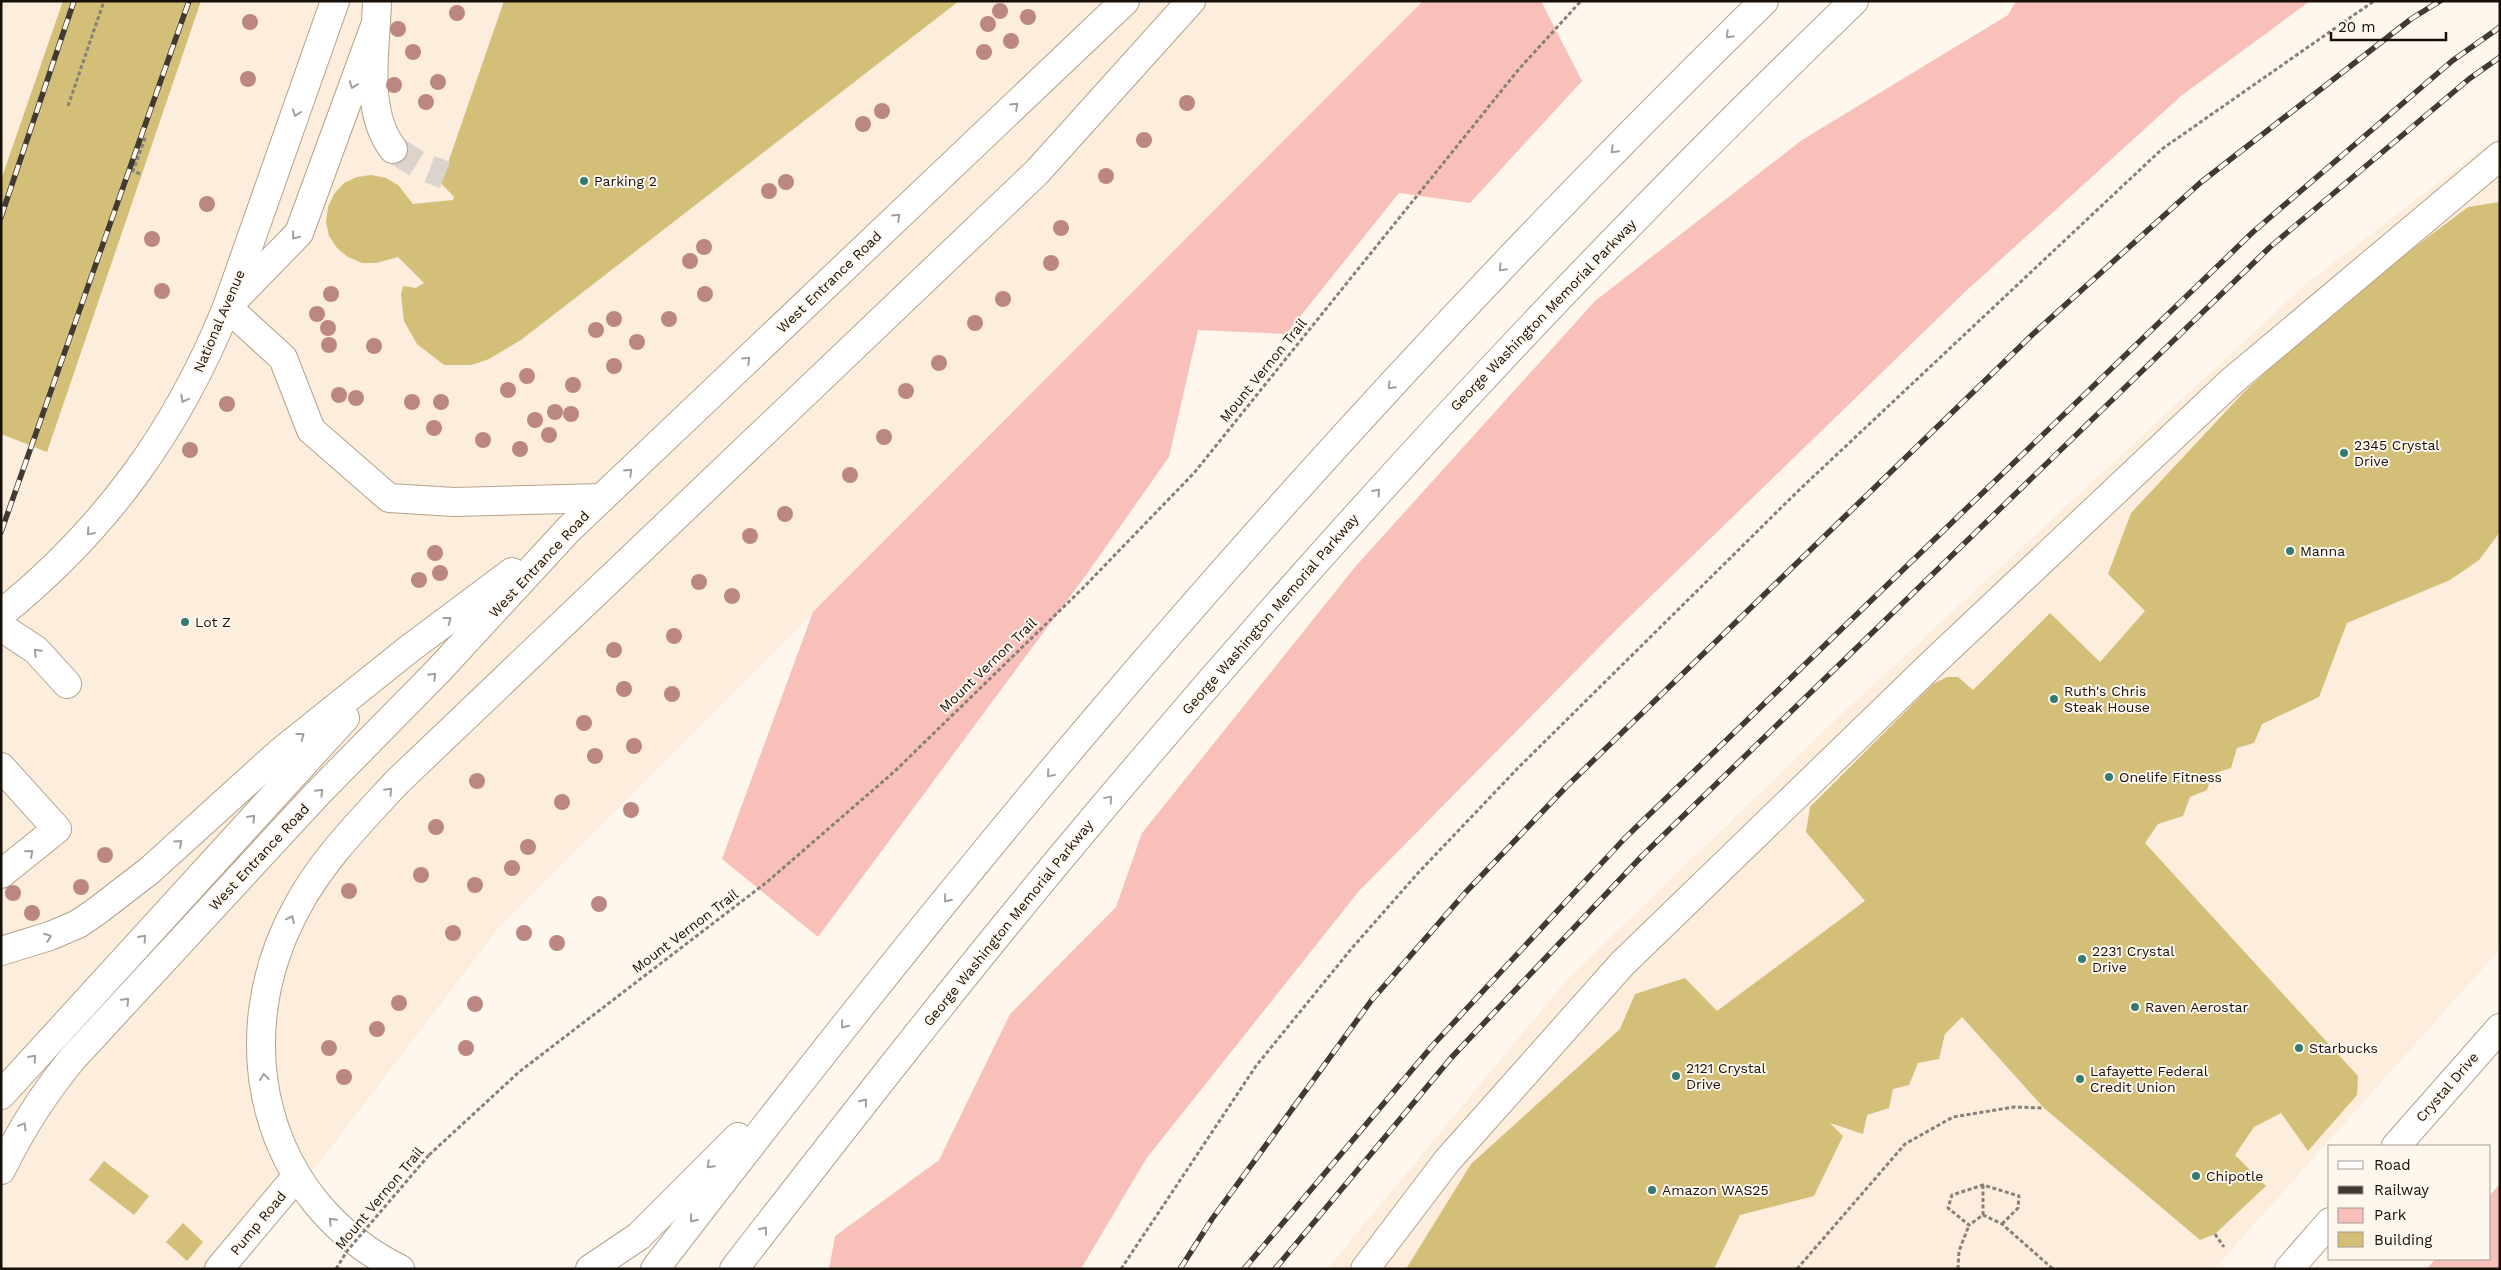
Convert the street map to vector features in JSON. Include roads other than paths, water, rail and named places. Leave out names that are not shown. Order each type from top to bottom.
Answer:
[{"type":"main road","name":"National Avenue","points":[[1,614],[65,559],[126,488],[182,403],[213,342],[227,307],[335,1]]},
{"type":"main road","name":"West Entrance Road","points":[[1,1170],[22,1128],[48,1088],[73,1058],[305,808],[439,670],[568,530],[1125,1]]},
{"type":"main road","points":[[400,1269],[381,1260],[340,1229],[312,1199],[296,1177],[285,1155],[268,1105],[261,1057],[261,1032],[270,977],[295,910],[319,873],[373,808],[459,722],[1037,172],[1191,1]]},
{"type":"main road","points":[[655,1269],[819,1056],[1081,736],[1314,470],[1595,170],[1764,1]]},
{"type":"main road","name":"George Washington Memorial Parkway","points":[[734,1269],[994,938],[1171,726],[1326,550],[1450,413],[1641,212],[1854,1]]},
{"type":"main road","points":[[377,12],[299,233],[227,307],[283,358],[311,430],[389,498],[454,502],[602,498]]},
{"type":"main road","points":[[377,12],[374,100],[380,128],[393,149]]},
{"type":"main road","points":[[1365,1269],[1447,1161],[1629,957],[1936,660],[2232,381],[2500,156]]},
{"type":"main road","points":[[1,951],[50,936],[78,924],[97,911],[148,871],[278,754],[409,650],[568,530]]},
{"type":"main road","points":[[1,627],[36,650],[67,684]]},
{"type":"main road","points":[[1,1095],[298,767],[409,650]]},
{"type":"main road","points":[[1,767],[57,829],[1,874]]},
{"type":"main road","name":"Crystal Drive","points":[[2397,1145],[2500,1028]]},
{"type":"main road","points":[[590,1269],[639,1236],[819,1056]]},
{"type":"main road","name":"Pump Road","points":[[219,1269],[296,1177]]},
{"type":"main road","points":[[2289,1269],[2328,1224]]},
{"type":"tunnel","points":[[393,149],[419,165],[445,175]]},
{"type":"railway","points":[[1,217],[74,1]]},
{"type":"railway","points":[[1,532],[189,1]]},
{"type":"railway","points":[[1180,1269],[1212,1219],[1371,1001],[1465,893],[1566,787],[2032,335],[2200,183],[2411,19],[2440,1]]},
{"type":"railway","points":[[1244,1269],[1433,1045],[1625,838],[2253,232],[2452,61],[2500,27]]},
{"type":"railway","points":[[1275,1269],[1451,1058],[1643,855],[2270,247],[2469,79],[2500,57]]},
{"type":"place","name":"Parking 2","points":[[584,181]]},
{"type":"place","name":"2345 Crystal Drive","points":[[2344,453]]},
{"type":"place","name":"Manna","points":[[2290,551]]},
{"type":"place","name":"Lot Z","points":[[185,622]]},
{"type":"place","name":"Ruth's Chris Steak House","points":[[2054,699]]},
{"type":"place","name":"Onelife Fitness","points":[[2109,777]]},
{"type":"place","name":"2231 Crystal Drive","points":[[2082,959]]},
{"type":"place","name":"Raven Aerostar","points":[[2135,1007]]},
{"type":"place","name":"Starbucks","points":[[2299,1048]]},
{"type":"place","name":"2121 Crystal Drive","points":[[1676,1076]]},
{"type":"place","name":"Lafayette Federal Credit Union","points":[[2080,1079]]},
{"type":"place","name":"Chipotle","points":[[2196,1176]]},
{"type":"place","name":"Amazon WAS25","points":[[1652,1190]]}]
